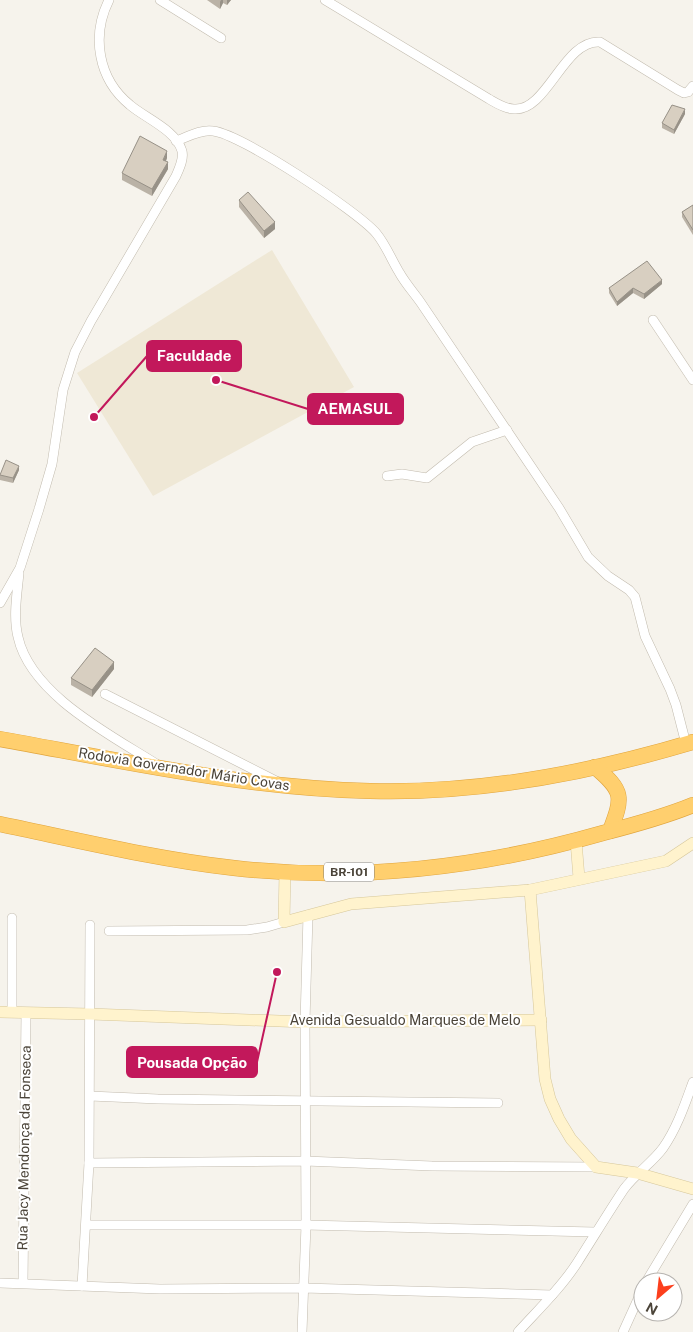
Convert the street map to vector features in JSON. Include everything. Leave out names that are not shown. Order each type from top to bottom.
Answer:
[{"type":"highway","name":"Rodovia Governador Mário Covas","points":[[0,739],[165,769],[233,779],[370,792],[435,790],[558,775],[656,753],[689,743]]},
{"type":"highway","points":[[595,767],[609,779],[619,795],[619,803],[610,832]]},
{"type":"highway","name":"BR-101","points":[[0,824],[172,860],[235,868],[326,873],[403,870],[509,856],[610,832],[693,805]]},
{"type":"street","points":[[0,603],[20,568],[30,540],[52,464],[64,390],[74,352],[176,176],[182,161],[182,152],[176,141],[155,122],[129,105],[117,91],[106,73],[100,59],[100,33],[109,0]]},
{"type":"street","points":[[160,0],[221,38]]},
{"type":"street","points":[[324,0],[489,99],[513,110],[528,106],[538,98],[565,63],[586,43],[592,42],[600,42],[684,93],[688,92],[693,86]]},
{"type":"street","points":[[176,141],[212,130],[226,135],[253,147],[364,221],[385,246],[400,274],[559,508],[588,556],[608,576],[629,590],[635,597],[645,636],[670,689],[689,743]]},
{"type":"street","points":[[652,320],[693,380]]},
{"type":"street","points":[[387,476],[402,474],[427,478],[472,442],[506,430]]},
{"type":"street","points":[[20,568],[15,614],[17,636],[22,655],[38,678],[60,699],[111,735],[165,769]]},
{"type":"street","points":[[105,694],[283,784]]},
{"type":"street","points":[[576,841],[579,878]]},
{"type":"street","points":[[109,931],[247,930],[267,927],[351,904],[530,890],[666,860],[693,843]]},
{"type":"street","points":[[284,922],[285,871]]},
{"type":"street","points":[[530,890],[544,1065],[550,1099],[571,1139],[596,1167]]},
{"type":"street","points":[[302,1332],[306,1225],[305,1022],[308,915]]},
{"type":"street","points":[[12,918],[12,1012]]},
{"type":"street","points":[[82,1286],[89,1163],[90,925]]},
{"type":"street","name":"Avenida Gesualdo Marques de Melo","points":[[0,1012],[305,1022],[541,1020]]},
{"type":"street","name":"Rua Jacy Mendonça da Fonseca","points":[[23,1283],[26,1013]]},
{"type":"street","points":[[518,1332],[552,1295],[577,1263],[595,1232],[637,1173],[652,1161],[663,1147],[672,1133],[693,1082]]},
{"type":"street","points":[[90,1096],[158,1099],[498,1103]]},
{"type":"street","points":[[89,1163],[305,1161],[432,1166],[596,1167],[637,1173],[693,1189]]},
{"type":"street","points":[[652,1272],[693,1204]]},
{"type":"street","points":[[86,1225],[306,1225],[595,1232]]},
{"type":"street","points":[[0,1283],[168,1289],[303,1288],[552,1295]]},
{"type":"street","points":[[623,1332],[633,1310]]},
{"type":"shaded area","points":[[272,250],[354,387],[153,496],[77,373]]},
{"type":"building","points":[[672,105],[685,109],[674,130],[662,123]]},
{"type":"building","points":[[140,136],[167,151],[163,160],[168,162],[152,189],[122,173]]},
{"type":"building","points":[[248,192],[275,222],[264,231],[239,200]]},
{"type":"building","points":[[693,205],[693,230],[682,212]]},
{"type":"building","points":[[647,261],[662,280],[644,294],[633,288],[617,302],[609,288]]},
{"type":"building","points":[[6,460],[19,466],[13,478],[0,475]]},
{"type":"building","points":[[95,648],[114,662],[92,690],[71,678]]},
{"type":"place","name":"AEMASUL","points":[[216,380]]},
{"type":"place","name":"Faculdade","points":[[94,417]]},
{"type":"place","name":"Pousada Opção","points":[[277,972]]}]
